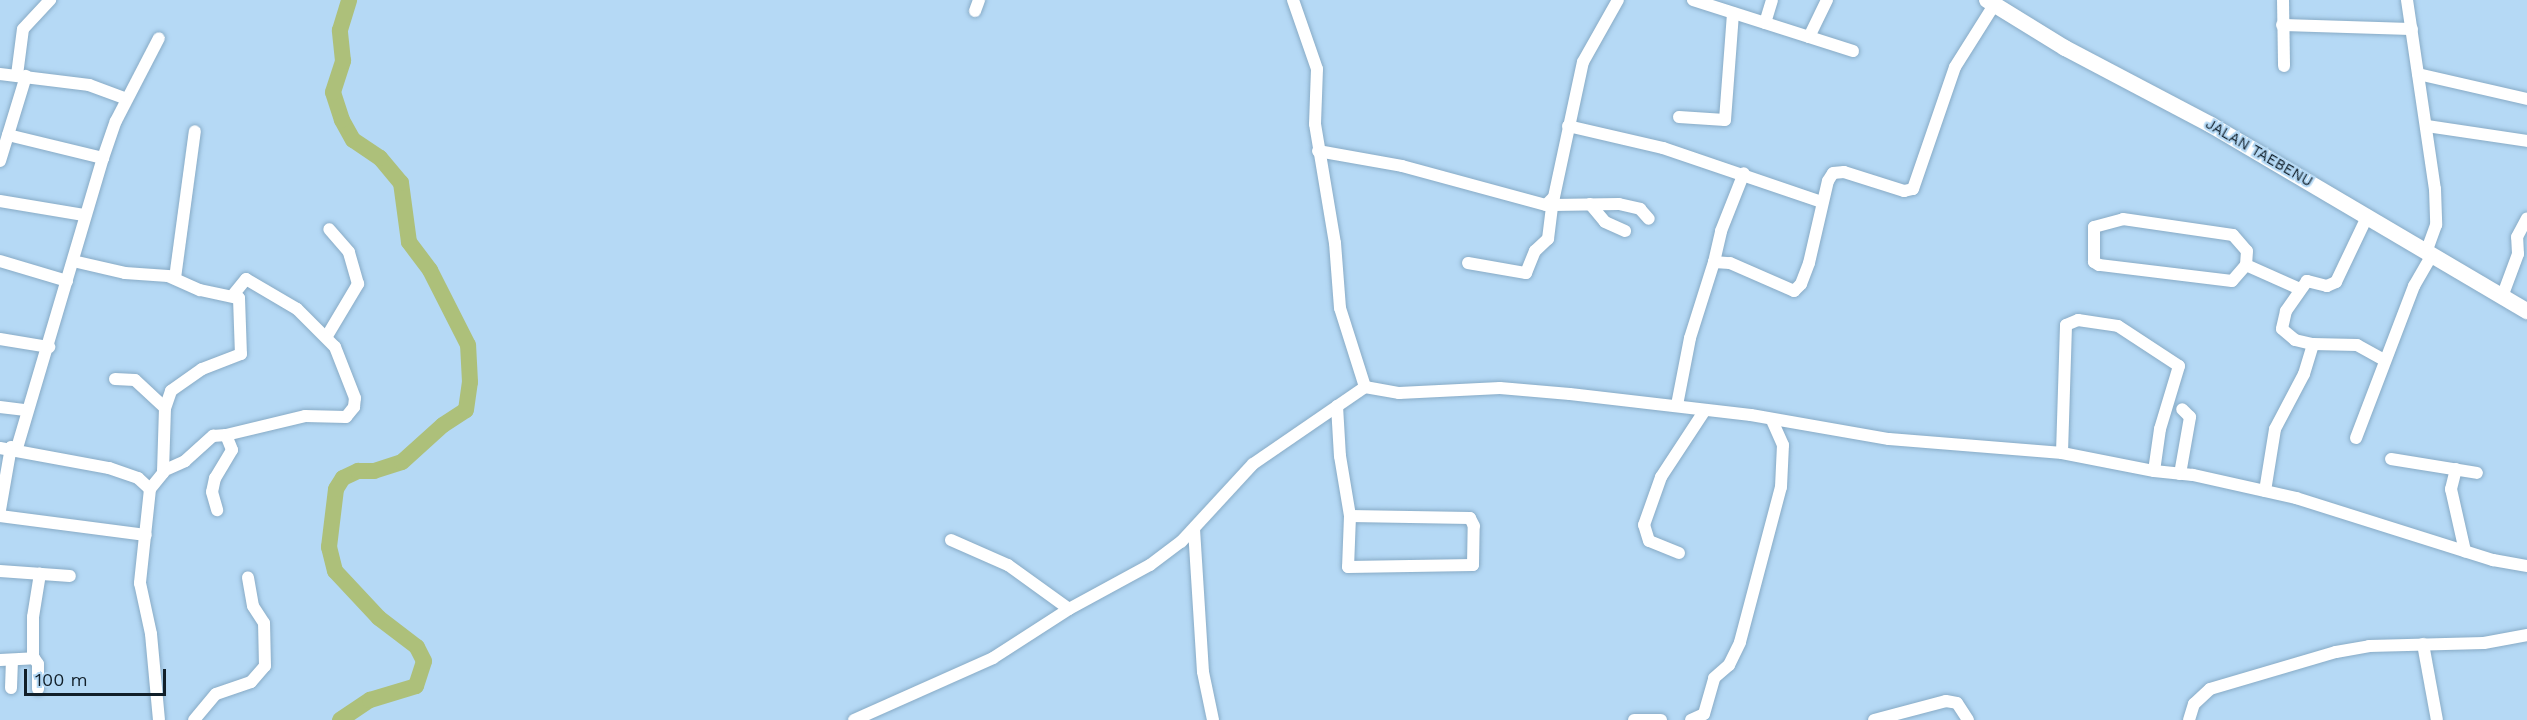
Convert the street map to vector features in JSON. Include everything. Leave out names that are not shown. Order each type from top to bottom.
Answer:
[{"type":"main road","name":"JALAN TAEBENU","points":[[1991,3],[2065,48],[2211,125],[2527,311]]},
{"type":"street","points":[[0,161],[21,76],[23,29],[50,0]]},
{"type":"street","points":[[1293,0],[1317,69],[1315,124],[1335,243],[1340,308],[1365,387]]},
{"type":"street","points":[[1468,263],[1526,273],[1535,251],[1548,239],[1568,126],[1587,51],[1618,0]]},
{"type":"street","points":[[1693,0],[1730,8],[1765,23],[1853,51]]},
{"type":"street","points":[[1765,23],[1772,0]]},
{"type":"street","points":[[1809,37],[1827,0]]},
{"type":"street","points":[[2283,0],[2284,66]]},
{"type":"street","points":[[2356,438],[2384,360],[2429,254],[2434,232],[2436,205],[2427,126],[2407,0]]},
{"type":"street","points":[[1714,262],[1730,262],[1794,291],[1801,284],[1809,263],[1827,181],[1837,172],[1904,191],[1913,189],[1955,67],[1991,3]]},
{"type":"street","points":[[1679,117],[1725,120],[1730,8]]},
{"type":"street","points":[[2282,25],[2412,29]]},
{"type":"street","points":[[0,510],[9,448],[26,410],[49,347],[84,215],[103,158],[127,99],[159,38]]},
{"type":"street","points":[[0,74],[89,85],[127,99]]},
{"type":"street","points":[[2418,74],[2527,99]]},
{"type":"street","points":[[1568,126],[1642,142],[1744,173],[1822,202]]},
{"type":"street","points":[[2427,126],[2527,141]]},
{"type":"street","points":[[175,278],[195,131]]},
{"type":"street","points":[[8,135],[103,158]]},
{"type":"street","points":[[1318,151],[1402,166],[1540,205],[1553,202],[1631,206],[1649,219]]},
{"type":"street","points":[[1677,405],[1690,338],[1714,262],[1721,231],[1744,173]]},
{"type":"street","points":[[0,201],[84,215]]},
{"type":"street","points":[[1590,204],[1605,222],[1625,231]]},
{"type":"street","points":[[2367,217],[2336,282],[2327,286],[2307,282],[2286,311],[2282,330],[2295,340],[2313,344],[2357,345],[2384,360]]},
{"type":"street","points":[[2502,297],[2518,254],[2517,237],[2527,218]]},
{"type":"street","points":[[2123,219],[2233,235],[2247,251],[2246,265],[2232,281],[2099,266],[2094,262],[2094,227],[2123,219]]},
{"type":"street","points":[[327,336],[358,285],[348,252],[329,229]]},
{"type":"street","points":[[0,261],[67,280]]},
{"type":"street","points":[[73,261],[125,273],[175,278],[200,290],[234,294],[239,298],[242,354],[186,379],[171,391],[165,408],[164,471]]},
{"type":"street","points":[[2246,265],[2300,289]]},
{"type":"street","points":[[159,720],[152,634],[140,583],[150,489],[164,471],[184,461],[213,436],[305,416],[346,417],[354,407],[355,398],[327,336],[297,309],[252,281],[241,282],[234,294]]},
{"type":"street","points":[[2062,453],[2065,327],[2078,320],[2118,326],[2179,366],[2160,429],[2154,471]]},
{"type":"street","points":[[0,339],[49,347]]},
{"type":"street","points":[[2265,491],[2275,429],[2304,374],[2313,344]]},
{"type":"street","points":[[115,379],[135,380],[165,408]]},
{"type":"street","points":[[854,720],[993,658],[1069,609],[1150,565],[1194,529],[1253,464],[1365,387],[1399,393],[1500,388],[1677,405],[1889,440],[2062,453],[2265,491],[2354,513],[2465,551],[2527,566]]},
{"type":"street","points":[[1337,406],[1340,456],[1350,516],[1347,560],[1350,569],[1473,565],[1474,526],[1470,518],[1350,516]]},
{"type":"street","points":[[0,408],[26,410]]},
{"type":"street","points":[[2180,474],[2190,417],[2182,409]]},
{"type":"street","points":[[1679,553],[1649,541],[1644,525],[1661,477],[1705,410]]},
{"type":"street","points":[[1691,720],[1704,714],[1714,678],[1729,665],[1740,642],[1781,487],[1783,445],[1772,420]]},
{"type":"street","points":[[217,510],[212,492],[214,478],[232,450],[226,435]]},
{"type":"street","points":[[9,448],[109,468],[138,478],[150,489]]},
{"type":"street","points":[[2391,459],[2477,473]]},
{"type":"street","points":[[2456,469],[2451,489],[2465,551]]},
{"type":"street","points":[[0,516],[146,535]]},
{"type":"street","points":[[1194,529],[1203,672],[1213,720]]},
{"type":"street","points":[[951,540],[1008,565],[1069,609]]},
{"type":"street","points":[[0,571],[70,576]]},
{"type":"street","points":[[39,688],[38,664],[33,658],[33,617],[40,574]]},
{"type":"street","points":[[194,720],[216,694],[251,682],[265,666],[264,622],[253,606],[248,577]]},
{"type":"street","points":[[2189,720],[2194,704],[2210,689],[2336,652],[2423,644],[2484,643],[2527,635]]},
{"type":"street","points":[[2423,644],[2437,720]]},
{"type":"street","points":[[11,688],[6,660],[33,658]]},
{"type":"street","points":[[1874,720],[1946,701],[1957,703],[1968,720]]},
{"type":"street","points":[[1634,720],[1661,720]]},
{"type":"waterway","points":[[340,720],[370,700],[416,686],[424,661],[417,647],[379,618],[335,571],[329,547],[336,489],[343,478],[358,471],[374,471],[402,462],[443,425],[466,410],[470,382],[468,345],[430,270],[409,242],[401,183],[380,158],[353,140],[342,120],[333,92],[343,61],[340,30],[349,0]]}]
